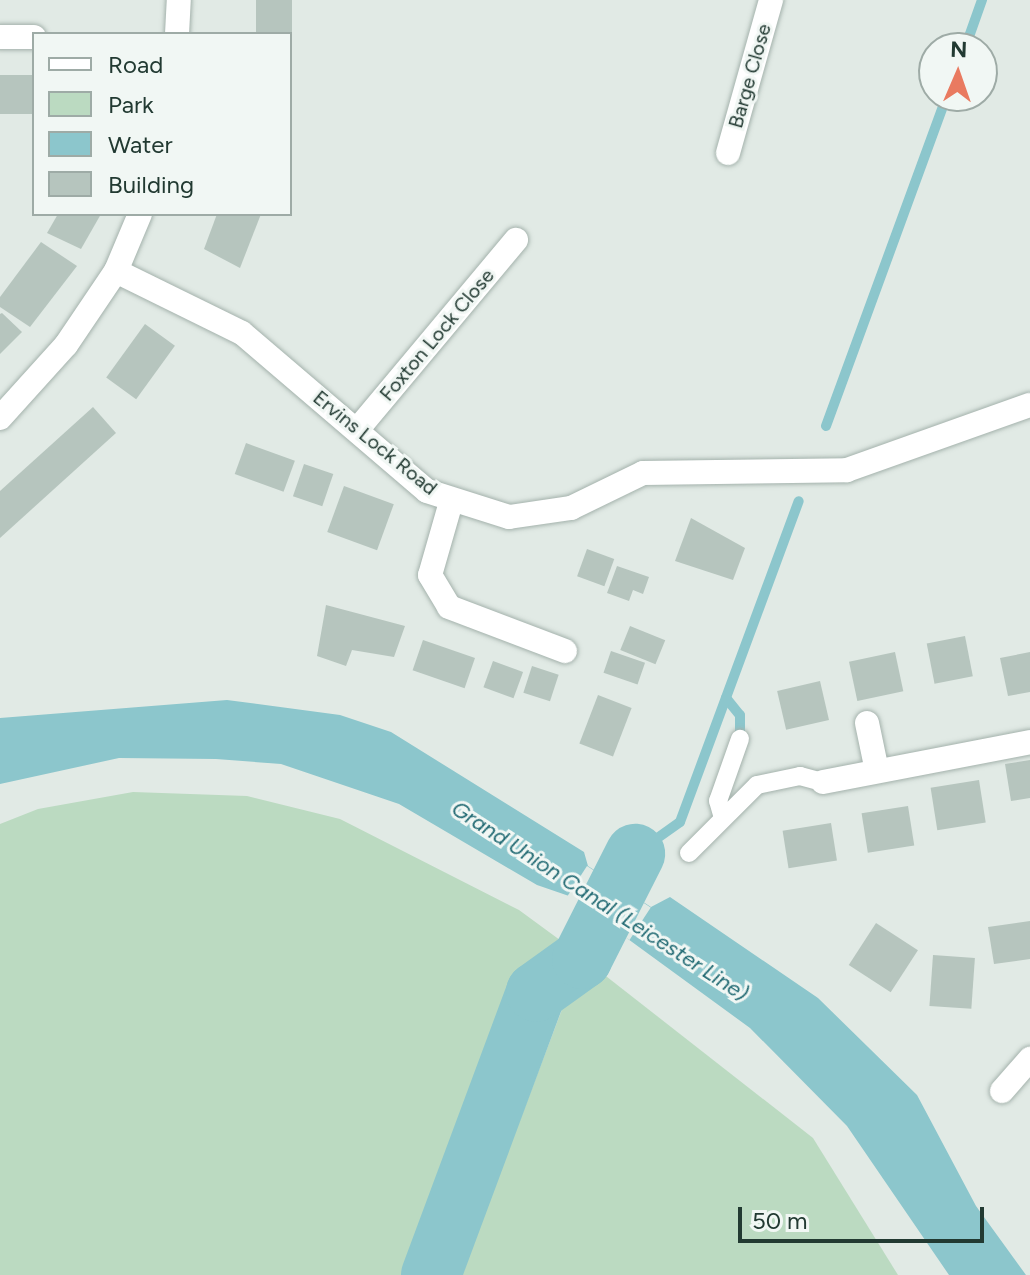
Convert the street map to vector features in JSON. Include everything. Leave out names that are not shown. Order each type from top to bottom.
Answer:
[{"type":"street","points":[[177,32],[179,0]]},
{"type":"street","name":"Barge Close","points":[[728,153],[771,0]]},
{"type":"street","points":[[0,37],[32,37]]},
{"type":"street","points":[[0,418],[66,345],[116,271],[139,216]]},
{"type":"street","name":"Foxton Lock Close","points":[[357,430],[516,240]]},
{"type":"street","name":"Ervins Lock Road","points":[[116,271],[242,333],[357,430],[451,502],[509,517],[571,508],[643,473],[847,470],[1030,405]]},
{"type":"street","points":[[451,502],[430,575],[449,607],[565,651]]},
{"type":"street","points":[[867,723],[877,771]]},
{"type":"street","points":[[823,782],[1030,742]]},
{"type":"street","points":[[1002,1091],[1030,1059]]},
{"type":"lane","points":[[723,818],[718,801],[740,739]]},
{"type":"lane","points":[[689,853],[757,785],[800,776],[823,782]]},
{"type":"green space","points":[[133,792],[247,796],[340,819],[519,910],[564,943],[518,984],[412,1275],[0,1275],[0,824],[38,809]]},
{"type":"green space","points":[[602,973],[813,1138],[898,1275],[461,1275],[569,991]]},
{"type":"water","name":"Grand Union Canal (Leicester Line)","points":[[227,700],[340,715],[391,732],[584,852],[588,866],[651,907],[670,897],[818,998],[917,1095],[976,1206],[1026,1275],[949,1275],[847,1126],[750,1028],[569,896],[537,885],[399,804],[281,764],[216,759],[119,758],[0,784],[0,718]]},
{"type":"pier","points":[[587,866],[651,907],[629,940],[566,899]]},
{"type":"building","points":[[256,0],[292,0],[292,32],[256,32]]},
{"type":"building","points":[[0,75],[32,75],[32,114],[0,114]]},
{"type":"building","points":[[57,216],[100,216],[81,249],[47,233]]},
{"type":"building","points":[[216,216],[260,216],[240,268],[204,249]]},
{"type":"building","points":[[41,242],[77,266],[30,327],[0,307],[0,297]]},
{"type":"building","points":[[0,314],[22,332],[0,354]]},
{"type":"building","points":[[145,324],[175,346],[136,399],[106,377]]},
{"type":"building","points":[[93,407],[116,433],[0,538],[0,491]]},
{"type":"building","points":[[246,443],[295,461],[284,492],[235,474]]},
{"type":"building","points":[[304,464],[333,474],[322,506],[293,496]]},
{"type":"building","points":[[344,486],[394,504],[377,550],[327,532]]},
{"type":"building","points":[[691,518],[745,548],[733,580],[675,561]]},
{"type":"building","points":[[587,549],[614,559],[604,586],[577,576]]},
{"type":"building","points":[[617,566],[649,577],[643,594],[633,590],[629,601],[607,593]]},
{"type":"building","points":[[326,605],[405,626],[394,657],[352,650],[346,666],[317,656]]},
{"type":"building","points":[[630,626],[665,640],[655,664],[620,650]]},
{"type":"building","points":[[965,636],[973,676],[935,684],[927,643]]},
{"type":"building","points":[[423,640],[475,658],[465,688],[413,670]]},
{"type":"building","points":[[611,651],[645,663],[638,684],[604,673]]},
{"type":"building","points":[[895,652],[903,691],[857,701],[849,662]]},
{"type":"building","points":[[1030,652],[1030,692],[1008,696],[1000,658]]},
{"type":"building","points":[[493,661],[523,672],[513,698],[483,687]]},
{"type":"building","points":[[532,666],[559,675],[550,701],[523,693]]},
{"type":"building","points":[[820,681],[829,720],[786,730],[777,691]]},
{"type":"building","points":[[598,695],[632,708],[613,756],[579,744]]},
{"type":"building","points":[[1030,760],[1030,798],[1011,801],[1005,764]]},
{"type":"building","points":[[979,780],[986,822],[937,830],[931,788]]},
{"type":"building","points":[[908,806],[914,846],[868,853],[862,813]]},
{"type":"building","points":[[831,823],[837,861],[789,868],[783,831]]},
{"type":"building","points":[[1030,921],[1030,959],[994,964],[988,927]]},
{"type":"building","points":[[876,923],[918,950],[891,992],[849,965]]},
{"type":"building","points":[[933,955],[975,958],[971,1009],[929,1006]]},
{"type":"waterway","points":[[971,32],[982,0]]},
{"type":"waterway","points":[[826,426],[941,112]]},
{"type":"waterway","points":[[635,854],[680,822],[799,501]]},
{"type":"waterway","points":[[726,698],[740,715],[740,739]]},
{"type":"waterway","name":"Grand Union Canal (Leicester Line)","points":[[431,1275],[536,992],[582,959],[635,854]]}]
